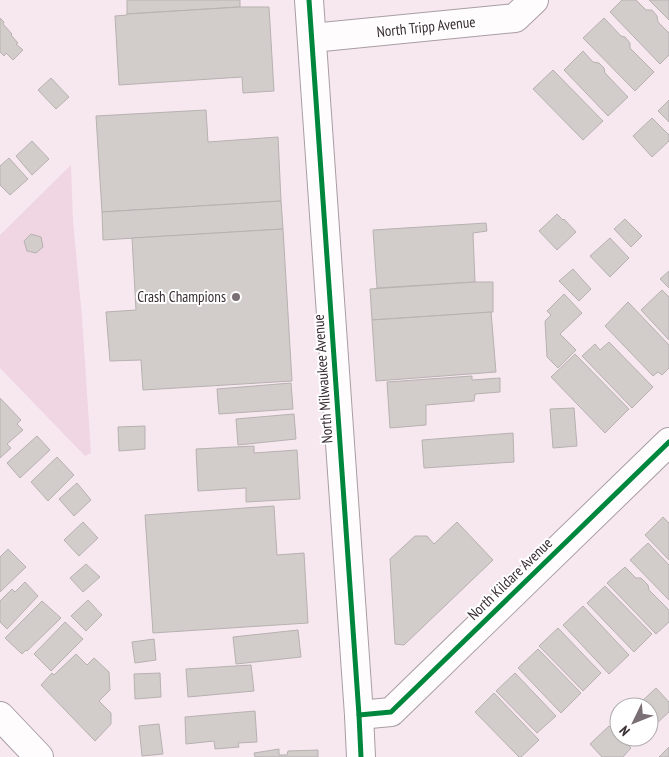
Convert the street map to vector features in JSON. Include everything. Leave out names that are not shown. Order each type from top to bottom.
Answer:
[{"type":"main road","name":"North Milwaukee Avenue","points":[[309,0],[361,757]]},
{"type":"main road","name":"North Tripp Avenue","points":[[312,38],[515,18],[534,0]]},
{"type":"main road","name":"North Kildare Avenue","points":[[359,715],[391,712],[669,442]]},
{"type":"main road","points":[[0,716],[39,757]]},
{"type":"shaded area","points":[[71,165],[73,221],[82,317],[91,453],[85,456],[0,368],[0,235]]},
{"type":"building","points":[[127,0],[240,0],[240,7],[127,14]]},
{"type":"building","points":[[622,0],[636,0],[646,10],[652,10],[657,16],[658,22],[669,33],[669,55],[660,64],[610,12]]},
{"type":"building","points":[[649,0],[669,0],[669,20]]},
{"type":"building","points":[[240,7],[269,7],[274,91],[243,93],[242,77],[119,85],[115,16]]},
{"type":"building","points":[[0,18],[18,43],[16,44],[23,50],[13,60],[6,53],[4,56],[0,52]]},
{"type":"building","points":[[604,18],[621,36],[625,37],[630,43],[630,48],[654,72],[635,91],[583,38]]},
{"type":"building","points":[[583,51],[593,62],[599,63],[604,68],[605,73],[628,97],[608,116],[564,70]]},
{"type":"building","points":[[553,70],[603,121],[583,140],[533,89]]},
{"type":"building","points":[[51,78],[69,97],[56,109],[38,90]]},
{"type":"building","points":[[669,100],[669,122],[658,111]]},
{"type":"building","points":[[206,110],[208,142],[278,137],[281,201],[102,212],[96,116]]},
{"type":"building","points":[[652,118],[669,135],[669,141],[652,157],[633,136]]},
{"type":"building","points":[[32,141],[49,159],[32,175],[16,156]]},
{"type":"building","points":[[9,158],[28,179],[10,195],[0,185],[0,166]]},
{"type":"building","points":[[281,201],[283,229],[103,240],[102,212]]},
{"type":"building","points":[[557,214],[576,232],[557,250],[539,231]]},
{"type":"building","points":[[625,219],[642,236],[631,247],[614,229]]},
{"type":"building","points":[[486,223],[487,231],[473,233],[475,282],[377,288],[373,230]]},
{"type":"building","points":[[283,229],[292,381],[143,390],[141,360],[110,361],[106,312],[136,310],[132,238]]},
{"type":"building","points":[[31,234],[41,237],[43,247],[36,253],[27,251],[24,241]]},
{"type":"building","points":[[610,238],[629,258],[610,277],[590,256]]},
{"type":"building","points":[[573,269],[591,289],[579,301],[559,281]]},
{"type":"building","points":[[669,271],[669,288],[660,279]]},
{"type":"building","points":[[493,282],[493,312],[372,320],[370,289]]},
{"type":"building","points":[[662,290],[669,297],[669,340],[641,310]]},
{"type":"building","points":[[564,294],[582,313],[560,334],[576,350],[558,368],[547,357],[545,321],[551,315],[547,311]]},
{"type":"building","points":[[628,302],[669,345],[669,368],[662,375],[658,372],[653,376],[605,326]]},
{"type":"building","points":[[491,312],[496,372],[376,381],[372,320]]},
{"type":"building","points":[[609,342],[653,387],[632,408],[582,356],[595,344],[600,350]]},
{"type":"building","points":[[575,354],[629,409],[605,433],[551,377]]},
{"type":"building","points":[[472,376],[472,380],[500,378],[500,392],[475,394],[474,401],[426,405],[426,425],[390,428],[387,382]]},
{"type":"building","points":[[291,383],[293,409],[219,414],[217,389]]},
{"type":"building","points":[[0,398],[21,420],[17,424],[23,430],[7,444],[11,448],[0,458]]},
{"type":"building","points":[[574,408],[577,446],[553,448],[550,409]]},
{"type":"building","points":[[294,414],[296,439],[238,445],[236,419]]},
{"type":"building","points":[[145,426],[145,449],[119,451],[118,427]]},
{"type":"building","points":[[513,433],[514,462],[424,468],[422,440]]},
{"type":"building","points":[[37,436],[50,450],[20,478],[7,463]]},
{"type":"building","points":[[254,446],[254,453],[297,450],[300,499],[246,502],[246,488],[198,491],[196,449]]},
{"type":"building","points":[[57,457],[74,475],[48,501],[31,482]]},
{"type":"building","points":[[77,483],[91,500],[74,516],[59,499]]},
{"type":"building","points":[[274,506],[277,555],[304,553],[308,623],[153,633],[145,515]]},
{"type":"building","points":[[663,517],[669,523],[669,560],[645,535]]},
{"type":"building","points":[[83,522],[98,538],[79,556],[64,540]]},
{"type":"building","points":[[457,522],[493,560],[404,645],[395,644],[390,559],[415,536],[427,536],[434,544]]},
{"type":"building","points":[[648,543],[669,565],[669,600],[630,560]]},
{"type":"building","points":[[8,549],[26,567],[0,592],[0,557]]},
{"type":"building","points":[[86,564],[100,577],[83,592],[70,578]]},
{"type":"building","points":[[625,567],[636,578],[641,578],[648,585],[649,590],[669,610],[669,622],[656,634],[607,583]]},
{"type":"building","points":[[25,582],[38,596],[7,629],[0,622],[0,601],[12,589],[15,592]]},
{"type":"building","points":[[605,586],[652,634],[634,652],[587,603]]},
{"type":"building","points":[[88,600],[102,615],[86,631],[71,616]]},
{"type":"building","points":[[42,601],[61,618],[22,654],[5,638]]},
{"type":"building","points":[[583,606],[629,655],[609,674],[563,625]]},
{"type":"building","points":[[65,622],[83,639],[51,671],[34,654]]},
{"type":"building","points":[[558,628],[601,673],[583,691],[539,646]]},
{"type":"building","points":[[298,630],[301,657],[236,664],[233,637]]},
{"type":"building","points":[[154,639],[156,660],[135,663],[132,642]]},
{"type":"building","points":[[538,649],[581,693],[561,713],[518,668]]},
{"type":"building","points":[[76,654],[87,665],[94,658],[109,672],[110,690],[99,701],[111,713],[111,724],[95,741],[41,685],[52,673],[54,675]]},
{"type":"building","points":[[251,665],[254,691],[188,697],[186,669]]},
{"type":"building","points":[[160,673],[161,697],[135,699],[134,674]]},
{"type":"building","points":[[515,673],[556,716],[537,733],[496,691]]},
{"type":"building","points":[[656,688],[669,702],[669,712],[659,721],[659,697],[646,697]]},
{"type":"building","points":[[494,693],[539,740],[521,757],[475,712]]},
{"type":"building","points":[[255,711],[257,742],[238,743],[239,747],[215,749],[214,741],[186,744],[185,717]]},
{"type":"building","points":[[159,724],[163,754],[142,756],[139,726]]},
{"type":"building","points":[[609,726],[609,747],[631,748],[623,757],[602,757],[590,744]]},
{"type":"building","points":[[669,747],[669,757],[659,757]]},
{"type":"building","points":[[279,749],[279,755],[287,755],[288,751],[318,750],[318,757],[255,757],[254,753]]},
{"type":"cycle path","points":[[309,0],[361,757]]},
{"type":"cycle path","points":[[359,715],[391,712],[669,442]]},
{"type":"place","name":"Crash Champions","points":[[236,297]]}]
